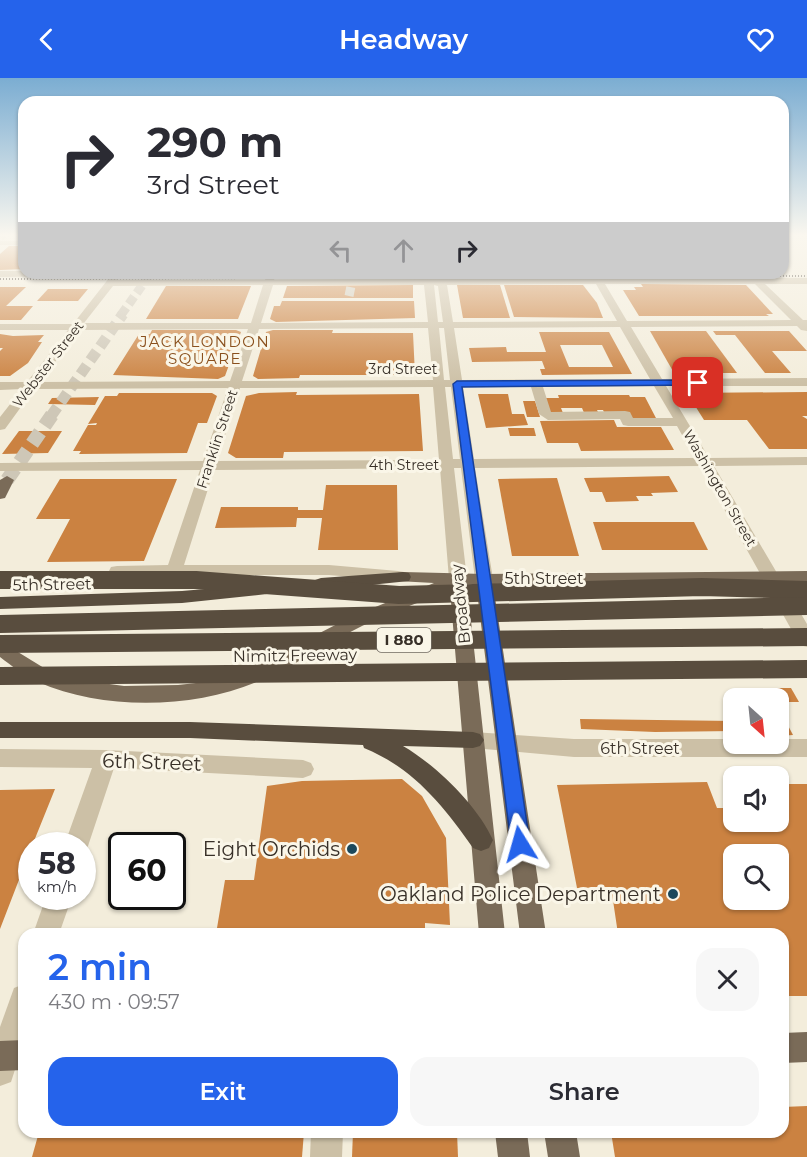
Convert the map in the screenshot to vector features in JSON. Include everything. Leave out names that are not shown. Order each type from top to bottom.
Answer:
[{"type":"highway","points":[[0,603],[182,597],[403,577]]},
{"type":"highway","points":[[0,580],[196,580],[399,595],[702,587],[807,590]]},
{"type":"highway","points":[[0,624],[807,606]]},
{"type":"highway","name":"Nimitz Freeway","points":[[0,646],[807,639]]},
{"type":"highway","name":"Nimitz Freeway","points":[[0,676],[807,669]]},
{"type":"highway","points":[[0,684],[146,676]]},
{"type":"highway","points":[[0,730],[190,730],[473,740]]},
{"type":"highway","points":[[353,736],[390,748],[416,766],[455,803],[481,840]]},
{"type":"main road","points":[[0,495],[2,479]]},
{"type":"main road","name":"5th Street","points":[[403,577],[484,579],[807,576]]},
{"type":"main road","name":"Broadway","points":[[458,579],[481,840],[491,928]]},
{"type":"main road","points":[[0,646],[49,679],[81,688],[154,694],[219,686],[249,677],[279,664],[379,610],[435,591],[458,579]]},
{"type":"main road","name":"Broadway","points":[[484,579],[532,928]]},
{"type":"main road","points":[[789,1048],[807,1047]]},
{"type":"main road","points":[[512,1138],[514,1157]]},
{"type":"main road","points":[[561,1138],[564,1157]]},
{"type":"street","name":"Webster Street","points":[[0,426],[109,284]]},
{"type":"street","points":[[122,284],[132,290]]},
{"type":"street","name":"Franklin Street","points":[[174,571],[268,284]]},
{"type":"street","name":"Broadway","points":[[429,284],[458,579]]},
{"type":"street","name":"Broadway","points":[[442,284],[484,579]]},
{"type":"street","name":"Washington Street","points":[[604,284],[807,639]]},
{"type":"street","points":[[763,284],[805,326]]},
{"type":"street","points":[[0,327],[625,324],[805,326]]},
{"type":"street","points":[[119,339],[129,326]]},
{"type":"street","name":"3rd Street","points":[[0,386],[807,382]]},
{"type":"street","points":[[536,383],[545,414],[548,416],[625,416],[628,422],[682,422]]},
{"type":"street","name":"4th Street","points":[[2,479],[208,466],[807,461]]},
{"type":"street","name":"5th Street","points":[[0,574],[3,572],[329,570],[403,577]]},
{"type":"street","name":"5th Street","points":[[0,585],[151,583],[174,571]]},
{"type":"street","name":"6th Street","points":[[473,740],[574,748],[807,748]]},
{"type":"street","name":"6th Street","points":[[0,758],[106,759],[303,769]]},
{"type":"street","points":[[81,832],[106,759]]},
{"type":"street","points":[[48,928],[54,910]]},
{"type":"street","points":[[7,1059],[18,1020]]},
{"type":"street","points":[[326,1157],[327,1138]]},
{"type":"building","points":[[641,284],[746,285],[773,314],[766,314],[769,316],[639,316],[623,290],[636,290],[634,287],[643,287]]},
{"type":"building","points":[[413,285],[413,298],[283,298],[287,286]]},
{"type":"building","points":[[457,285],[500,285],[510,318],[463,318]]},
{"type":"building","points":[[504,285],[583,285],[597,303],[603,318],[514,317]]},
{"type":"building","points":[[166,286],[251,286],[238,319],[146,319]]},
{"type":"building","points":[[0,287],[26,287],[6,306],[33,306],[21,320],[0,320]]},
{"type":"building","points":[[48,289],[88,289],[78,301],[37,301]]},
{"type":"building","points":[[282,301],[414,301],[415,318],[276,322],[270,319],[274,306],[280,306]]},
{"type":"building","points":[[152,330],[236,330],[241,332],[225,376],[218,379],[113,375],[139,334],[150,334]]},
{"type":"building","points":[[273,330],[413,333],[415,375],[300,375],[299,378],[258,379],[253,376],[266,332]]},
{"type":"building","points":[[650,331],[706,331],[737,373],[674,373]]},
{"type":"building","points":[[713,331],[789,331],[807,351],[772,351],[791,373],[765,373],[735,335],[716,335]]},
{"type":"building","points":[[539,332],[609,332],[632,374],[542,375],[540,369],[545,369],[542,361],[472,362],[469,348],[506,347],[507,352],[546,352]],"holes":[[[560,345],[602,345],[613,367],[569,367]]]},
{"type":"building","points":[[0,334],[44,335],[28,363],[10,376],[0,376],[0,351],[3,348],[0,348]]},
{"type":"building","points":[[297,392],[296,395],[419,394],[423,451],[284,452],[283,458],[236,458],[228,453],[246,396],[259,393]]},
{"type":"building","points":[[807,392],[807,416],[802,416],[807,419],[807,449],[769,449],[747,420],[704,420],[687,393]]},
{"type":"building","points":[[119,393],[212,393],[217,396],[207,423],[198,423],[187,453],[79,454],[81,451],[73,451],[88,425],[96,425],[97,423],[88,424],[105,396],[117,396]]},
{"type":"building","points":[[478,394],[508,394],[512,414],[524,414],[528,425],[486,428]]},
{"type":"building","points":[[558,395],[645,397],[657,420],[632,420],[605,414],[603,410],[597,410],[599,414],[585,415],[582,408],[561,408],[563,413],[549,413],[544,398],[559,398]]},
{"type":"building","points":[[99,397],[95,405],[48,404],[52,398]]},
{"type":"building","points":[[523,401],[535,401],[540,417],[527,417]]},
{"type":"building","points":[[614,420],[617,427],[661,427],[674,450],[581,451],[578,443],[547,443],[540,421]]},
{"type":"building","points":[[508,428],[534,428],[536,436],[510,436]]},
{"type":"building","points":[[19,431],[62,431],[48,453],[2,454]]},
{"type":"building","points":[[669,476],[678,492],[636,496],[639,501],[606,502],[602,492],[590,492],[584,478]]},
{"type":"building","points":[[557,478],[579,556],[512,556],[498,479]]},
{"type":"building","points":[[60,479],[177,479],[144,561],[47,562],[70,519],[36,519]]},
{"type":"building","points":[[326,485],[397,485],[398,550],[318,550],[322,518],[297,518],[296,527],[215,528],[221,507],[298,507],[298,510],[323,510]]},
{"type":"building","points":[[593,522],[694,522],[708,550],[602,550]]},
{"type":"building","points":[[789,688],[791,688],[799,702],[789,702]]},
{"type":"building","points":[[580,719],[723,721],[723,731],[655,732],[581,729]]},
{"type":"building","name":"Eight Orchids","points":[[402,779],[422,796],[446,838],[450,925],[425,923],[425,928],[217,928],[225,880],[254,880],[267,786],[302,781]]},
{"type":"building","name":"Oakland Police Department","points":[[707,782],[717,808],[723,808],[723,832],[789,832],[789,784],[807,784],[807,996],[789,996],[789,928],[617,928],[611,887],[577,888],[557,785]]},
{"type":"building","points":[[55,789],[38,832],[18,832],[18,882],[0,929],[0,790]]},
{"type":"building","points":[[807,1106],[807,1157],[615,1157],[612,1138],[789,1138],[789,1107]]},
{"type":"building","points":[[37,1138],[304,1138],[302,1157],[32,1157]]},
{"type":"building","points":[[353,1138],[457,1138],[458,1157],[352,1157]]},
{"type":"tunnel","points":[[121,315],[143,284]]},
{"type":"tunnel","points":[[349,296],[351,286]]},
{"type":"tunnel","points":[[51,416],[123,314]]},
{"type":"tunnel","points":[[7,480],[52,415]]},
{"type":"place","name":"Eight Orchids","points":[[352,849]]},
{"type":"place","name":"Oakland Police Department","points":[[673,894]]},
{"type":"district","name":"JACK LONDON SQUARE","points":[[205,350]]},
{"type":"route","points":[[520,844],[457,384],[698,383]]}]
